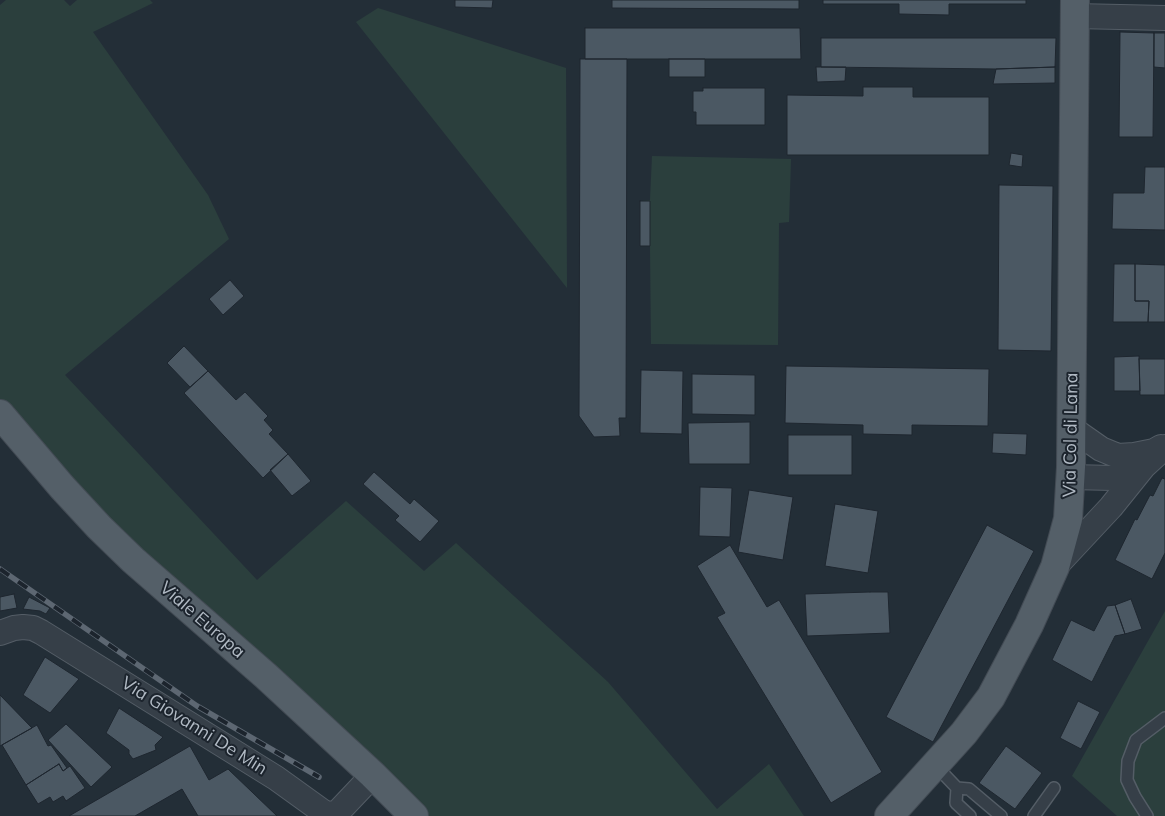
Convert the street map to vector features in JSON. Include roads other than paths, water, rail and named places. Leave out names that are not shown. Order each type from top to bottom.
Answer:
[{"type":"main road","name":"Via Col di Lana","points":[[889,816],[936,766],[991,697],[1021,640],[1055,567],[1068,519],[1071,472],[1075,8]]},
{"type":"main road","name":"Viale Europa","points":[[0,414],[62,487],[126,554],[266,676],[373,775],[414,816]]},
{"type":"street","points":[[1075,8],[1165,18]]},
{"type":"street","points":[[1071,428],[1101,449],[1118,456],[1139,460]]},
{"type":"street","points":[[1071,472],[1111,461],[1139,460],[1165,446]]},
{"type":"street","points":[[1055,567],[1111,507],[1139,460]]},
{"type":"street","name":"Via Giovanni De Min","points":[[0,633],[23,627],[33,628],[41,632],[276,778],[320,811],[330,815],[338,815],[373,775]]},
{"type":"lane","points":[[1146,816],[1134,797],[1127,780],[1128,761],[1136,740],[1165,718]]},
{"type":"lane","points":[[936,766],[957,788],[969,789],[1001,816]]},
{"type":"lane","points":[[957,788],[956,803],[970,816]]},
{"type":"lane","points":[[1034,816],[1054,788]]},
{"type":"railway","points":[[0,569],[197,706],[319,777]]}]
